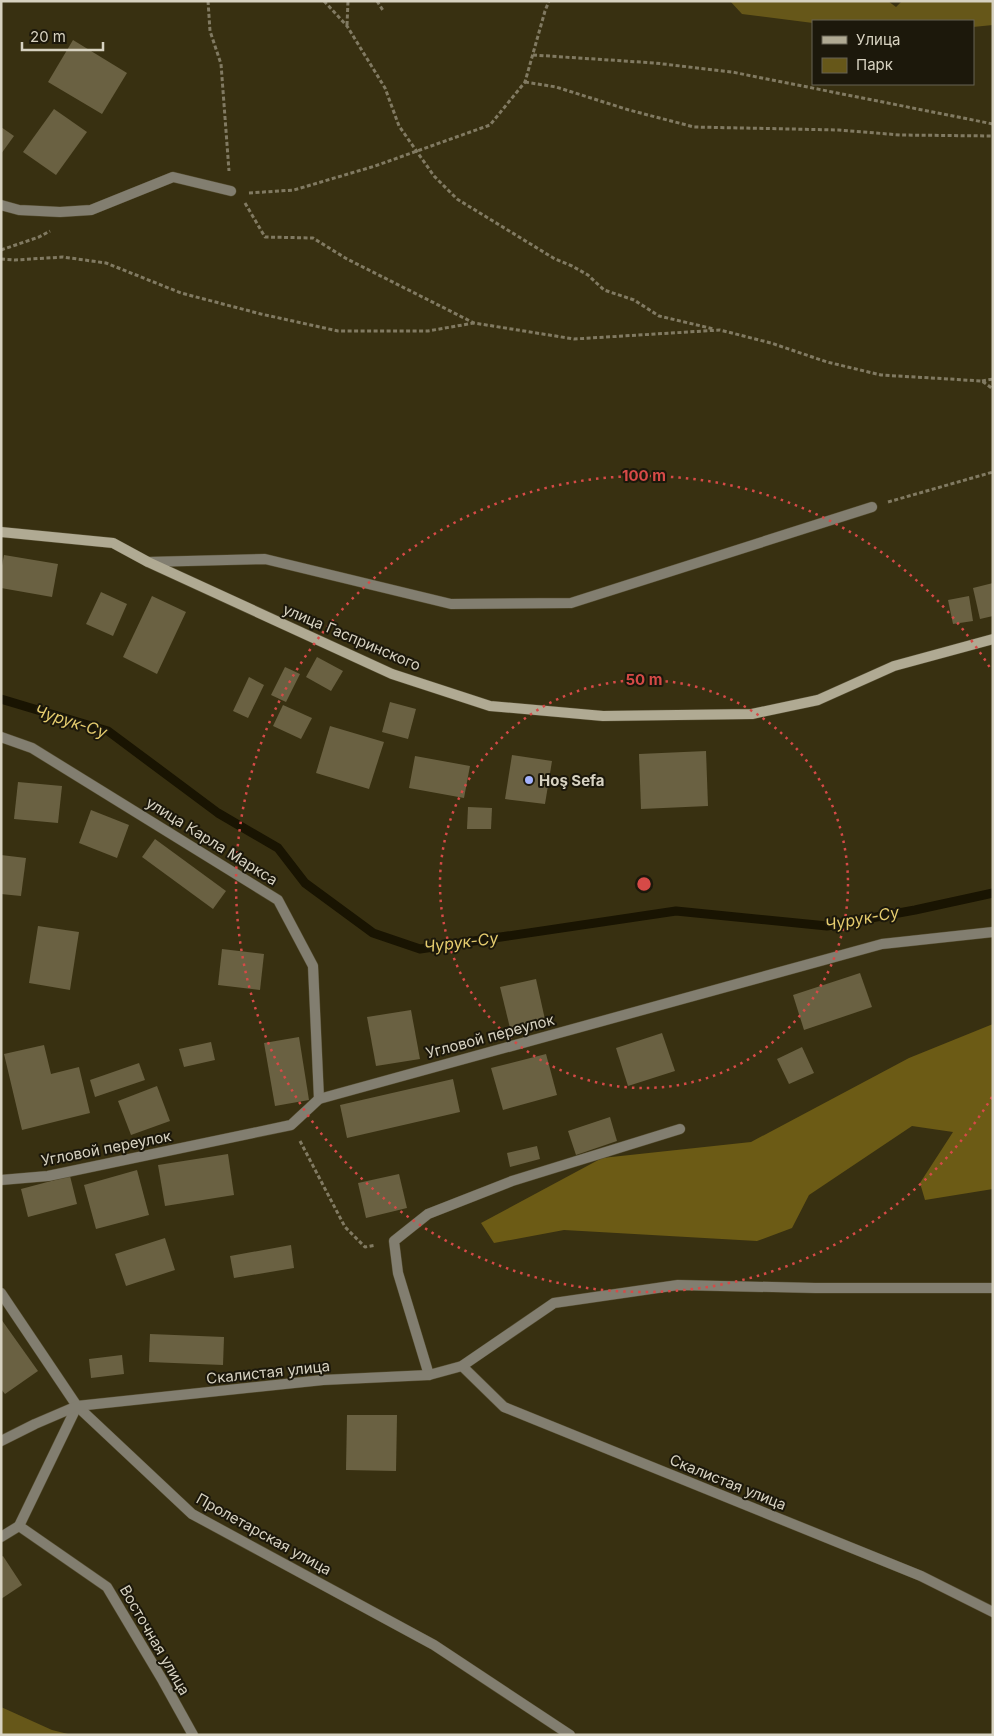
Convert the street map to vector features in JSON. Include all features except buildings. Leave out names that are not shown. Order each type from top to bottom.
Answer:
[{"type":"main road","name":"улица Гаспринского","points":[[1,532],[113,543],[148,562],[392,674],[490,706],[603,716],[752,714],[818,700],[894,666],[993,639]]},
{"type":"street","points":[[1,205],[19,210],[60,212],[91,210],[173,177],[235,192]]},
{"type":"street","points":[[148,562],[265,559],[451,604],[571,603],[872,507]]},
{"type":"street","name":"улица Карла Маркса","points":[[1,737],[32,748],[278,900],[313,966],[319,1099]]},
{"type":"street","name":"Угловой переулок","points":[[1,1180],[48,1176],[291,1124],[319,1099],[882,944],[993,932]]},
{"type":"street","points":[[429,1375],[398,1273],[394,1241],[428,1214],[512,1181],[680,1129]]},
{"type":"street","name":"Скалистая улица","points":[[1,1441],[77,1406],[323,1380],[429,1375],[462,1366],[554,1303],[678,1285],[815,1288],[993,1288]]},
{"type":"street","name":"Пролетарская улица","points":[[1,1293],[77,1406],[192,1514],[434,1645],[570,1735]]},
{"type":"street","name":"Скалистая улица","points":[[462,1366],[504,1407],[921,1576],[993,1612]]},
{"type":"street","points":[[1,1537],[19,1526],[77,1406]]},
{"type":"street","name":"Восточная улица","points":[[19,1526],[107,1587],[193,1735]]},
{"type":"path","points":[[208,1],[210,32],[221,64],[235,192],[265,238],[313,238],[348,259],[474,323],[574,339],[720,330]]},
{"type":"path","points":[[324,1],[347,26],[385,88],[399,126],[416,152],[434,176],[456,199],[555,259],[588,275],[604,290],[634,300],[659,316],[770,343],[827,362],[881,375],[982,381],[993,379]]},
{"type":"path","points":[[347,26],[348,1]]},
{"type":"path","points":[[377,1],[384,12]]},
{"type":"path","points":[[235,192],[294,190],[375,166],[490,125],[525,82],[549,1]]},
{"type":"path","points":[[533,55],[655,63],[732,72],[993,124]]},
{"type":"path","points":[[525,82],[556,87],[629,110],[694,126],[839,130],[900,135],[993,136]]},
{"type":"path","points":[[1,259],[63,257],[106,263],[180,293],[260,314],[338,331],[428,331],[474,323]]},
{"type":"path","points":[[982,381],[993,389]]},
{"type":"path","points":[[872,507],[993,472]]},
{"type":"path","points":[[291,1124],[345,1227],[365,1246],[394,1241]]},
{"type":"green space","points":[[730,1],[888,1],[896,7],[902,1],[993,1],[993,25],[974,27],[974,20],[812,20],[812,23],[742,14]]},
{"type":"green space","points":[[1,1707],[52,1730],[72,1735],[1,1735]]},
{"type":"shaded area","points":[[993,1024],[993,1189],[925,1200],[920,1183],[953,1132],[912,1126],[809,1195],[792,1228],[757,1241],[564,1230],[494,1243],[481,1223],[602,1158],[751,1142],[909,1058]]},
{"type":"waterway","name":"Чурук-Су","points":[[1,699],[108,731],[218,813],[278,848],[305,883],[373,933],[420,949],[676,911],[827,926],[993,893]]},
{"type":"place","name":"Hoş Sefa","points":[[529,780]]}]
